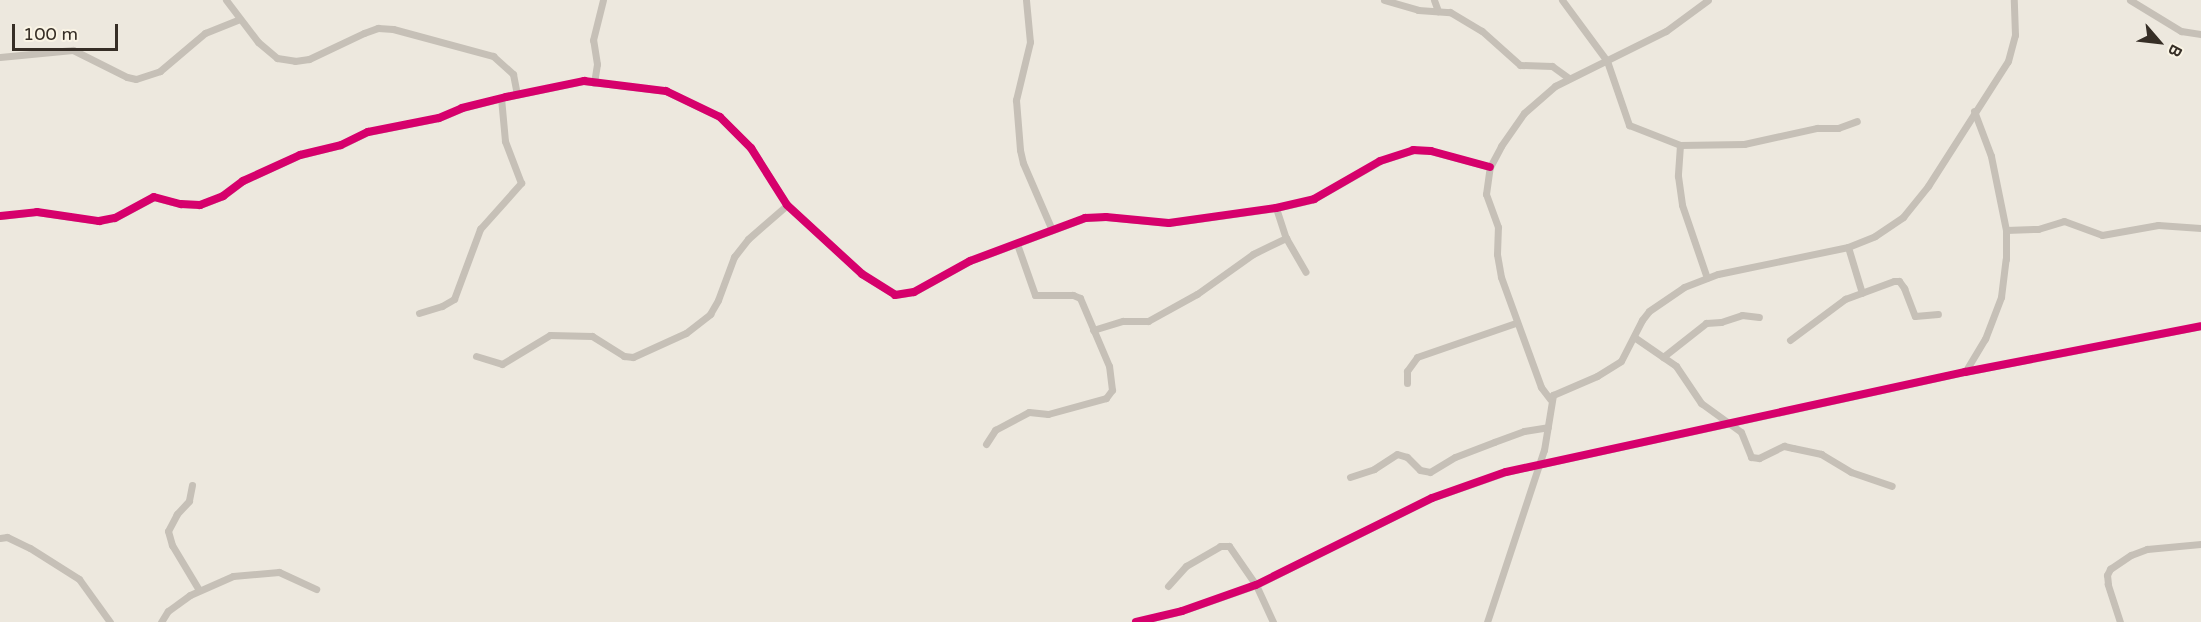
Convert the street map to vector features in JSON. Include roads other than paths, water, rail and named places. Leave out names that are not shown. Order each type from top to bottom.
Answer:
[{"type":"street","points":[[226,0],[267,52],[295,62],[309,59],[378,28],[393,29],[493,56],[513,74],[517,95]]},
{"type":"street","points":[[594,83],[597,64],[593,40],[603,0]]},
{"type":"street","points":[[1026,0],[1030,42],[1016,100],[1018,130],[1023,163],[1052,230]]},
{"type":"street","points":[[1384,0],[1418,10],[1450,12],[1482,30],[1520,65],[1552,66],[1568,78]]},
{"type":"street","points":[[1434,0],[1438,11]]},
{"type":"street","points":[[1562,0],[1607,61],[1629,124],[1680,145],[1744,144],[1817,128],[1838,128],[1857,121]]},
{"type":"street","points":[[1550,399],[1541,387],[1501,277],[1497,254],[1497,227],[1486,194],[1490,167],[1511,131],[1537,100],[1568,78],[1666,31],[1708,0]]},
{"type":"street","points":[[1487,622],[1540,464],[1548,427],[1550,399],[1558,391],[1613,368],[1622,361],[1642,320],[1649,311],[1684,287],[1707,278],[1848,247],[1875,236],[1903,217],[1934,178],[1974,111],[2002,71],[2013,46],[2014,0]]},
{"type":"street","points":[[2130,0],[2181,32],[2201,34]]},
{"type":"street","points":[[0,57],[73,50],[127,77],[136,79],[160,71],[205,33],[239,19]]},
{"type":"street","points":[[0,216],[37,212],[99,221],[115,218],[154,197],[181,204],[200,205],[223,196],[243,181],[319,149],[341,145],[356,136],[386,127],[439,118],[462,108],[501,98],[577,82],[627,84],[666,91],[720,117],[751,148],[787,205],[862,274],[881,289],[895,295],[914,292],[970,261],[1094,217],[1169,223],[1276,208],[1321,196],[1380,161],[1405,151],[1431,151],[1490,167]]},
{"type":"street","points":[[419,313],[442,306],[454,299],[480,229],[521,183],[521,177],[505,141],[501,98]]},
{"type":"street","points":[[1965,372],[1985,339],[2001,297],[2006,259],[2006,230],[1991,156],[1974,111]]},
{"type":"street","points":[[1680,145],[1678,176],[1682,205],[1707,278]]},
{"type":"street","points":[[476,356],[502,364],[550,335],[592,336],[624,356],[633,357],[686,333],[710,314],[718,300],[734,256],[748,239],[774,220],[787,205]]},
{"type":"street","points":[[1276,208],[1287,238],[1306,272]]},
{"type":"street","points":[[2006,230],[2037,229],[2064,221],[2102,235],[2158,225],[2201,228]]},
{"type":"street","points":[[1093,330],[1123,321],[1148,321],[1205,289],[1253,254],[1287,238]]},
{"type":"street","points":[[986,444],[995,430],[1029,412],[1048,414],[1106,398],[1111,394],[1113,379],[1109,366],[1077,296],[1035,295],[1017,244]]},
{"type":"street","points":[[1848,247],[1862,293]]},
{"type":"street","points":[[1790,340],[1845,299],[1899,281],[1915,316],[1938,315]]},
{"type":"street","points":[[1663,357],[1706,323],[1722,322],[1742,315],[1759,317]]},
{"type":"street","points":[[1407,383],[1407,370],[1417,357],[1516,323]]},
{"type":"street","points":[[1136,622],[1182,611],[1256,585],[1432,498],[1540,464],[1965,372],[2201,326]]},
{"type":"street","points":[[1634,337],[1684,375],[1701,403],[1741,432],[1751,457],[1759,458],[1784,446],[1821,454],[1851,472],[1892,486]]},
{"type":"street","points":[[1350,477],[1374,469],[1397,454],[1407,457],[1420,470],[1430,472],[1455,457],[1494,442],[1548,427]]},
{"type":"street","points":[[192,485],[189,501],[169,525],[168,531],[172,545],[199,590]]},
{"type":"street","points":[[0,538],[7,537],[30,548],[79,579],[110,622]]},
{"type":"street","points":[[2120,622],[2108,584],[2107,575],[2110,569],[2131,555],[2147,549],[2201,544]]},
{"type":"street","points":[[1168,586],[1186,566],[1225,545],[1233,549],[1256,585],[1273,622]]},
{"type":"street","points":[[161,622],[168,611],[199,590],[233,576],[279,572],[316,589]]}]
